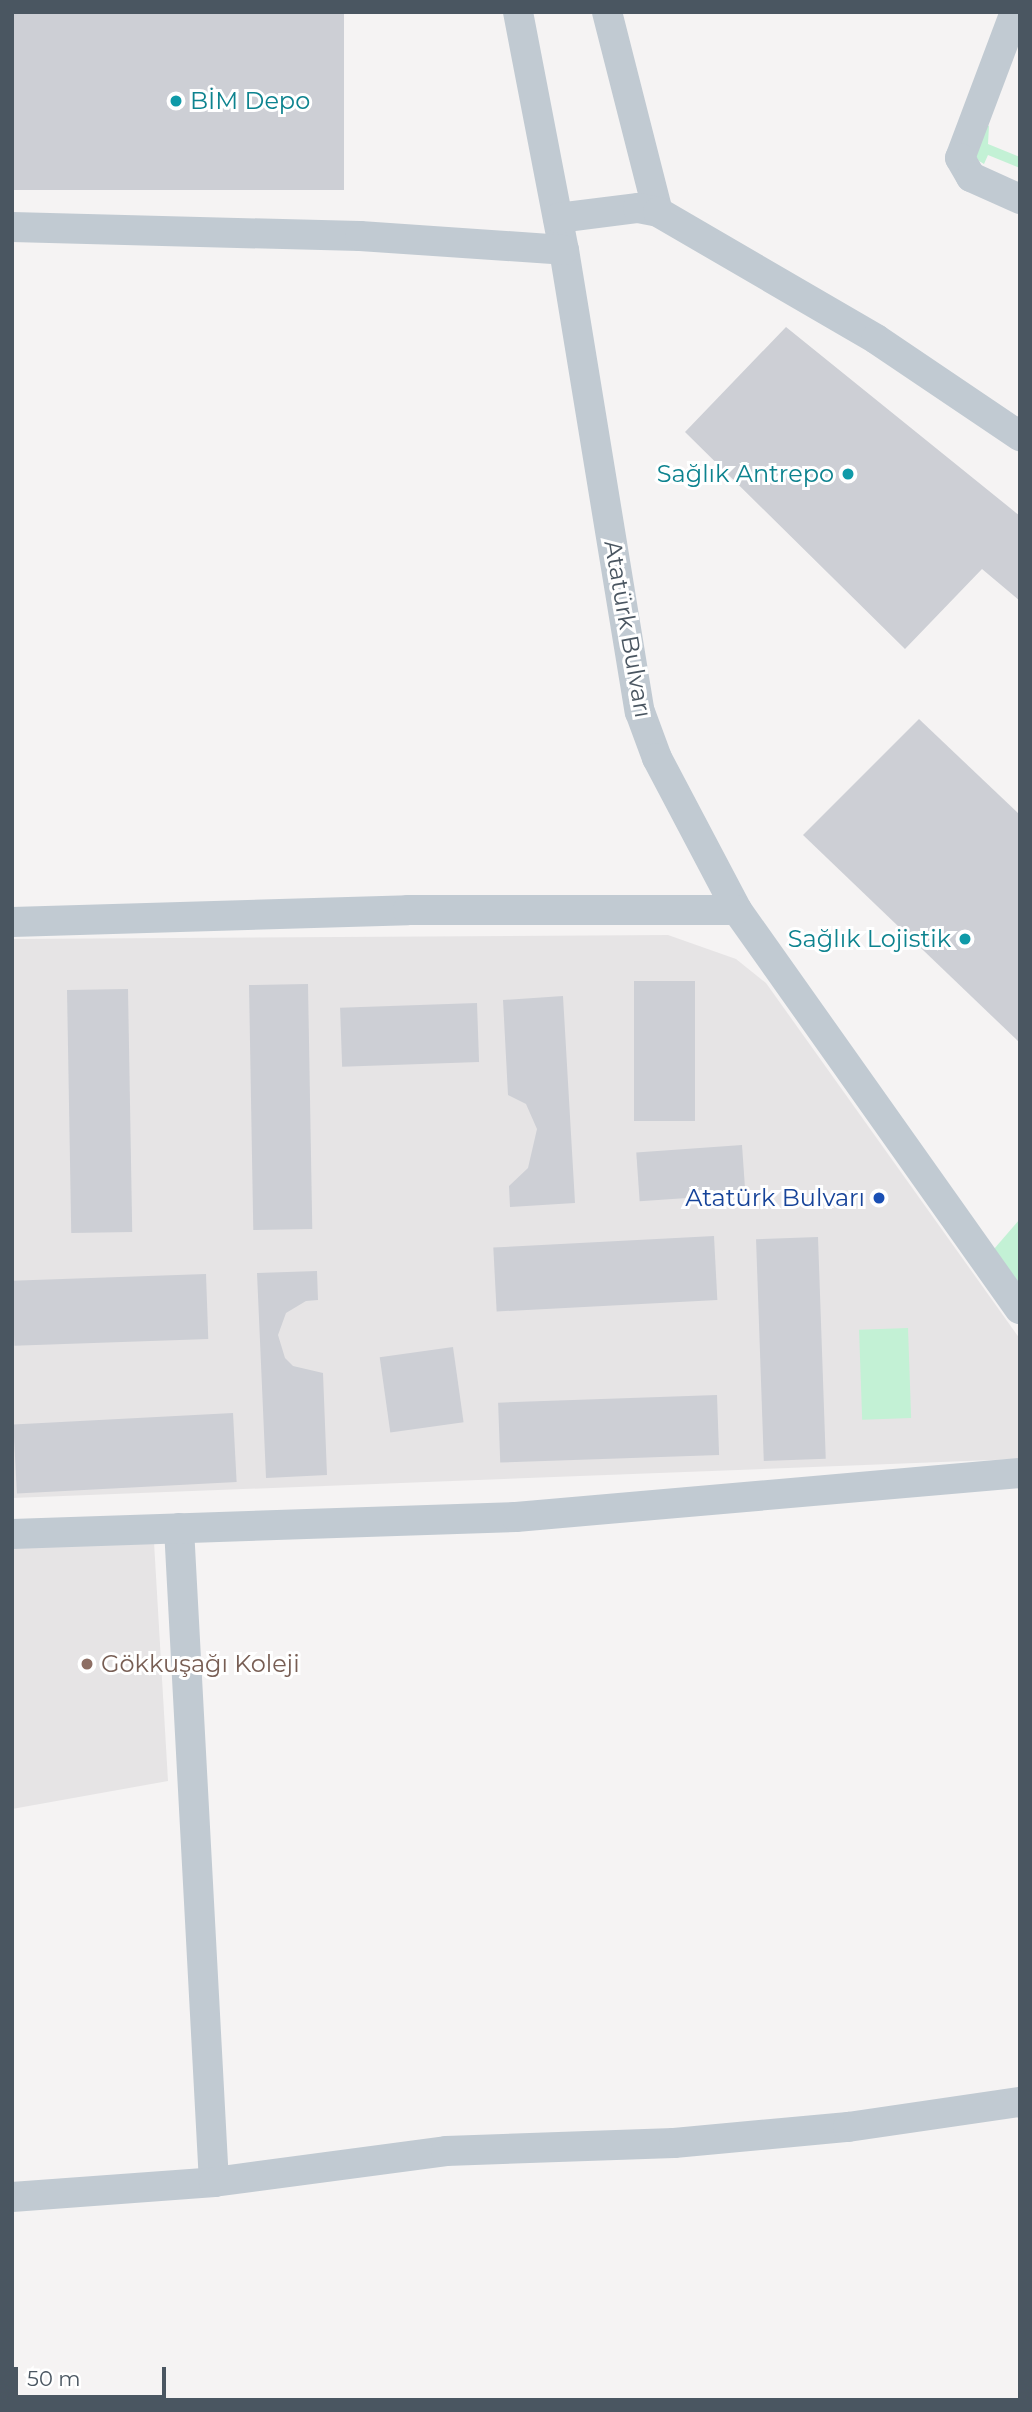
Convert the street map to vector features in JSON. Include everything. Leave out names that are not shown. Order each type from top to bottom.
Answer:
[{"type":"street","name":"Atatürk Bulvarı","points":[[518,12],[564,250],[640,712],[671,791],[737,910],[1020,1309]]},
{"type":"street","points":[[607,12],[658,212]]},
{"type":"street","points":[[1015,12],[960,159],[971,177],[1020,199]]},
{"type":"street","points":[[558,218],[638,208],[658,212],[876,339],[1020,436]]},
{"type":"street","points":[[12,227],[360,236],[564,250]]},
{"type":"street","points":[[12,922],[408,910],[737,910]]},
{"type":"street","points":[[12,1534],[516,1517],[1020,1473]]},
{"type":"street","points":[[179,1528],[214,2182]]},
{"type":"street","points":[[12,2197],[214,2182],[446,2151],[688,2141],[848,2127],[1020,2102]]},
{"type":"shaded area","points":[[668,935],[736,959],[766,983],[1020,1339],[1020,1459],[12,1498],[12,939]]},
{"type":"shaded area","name":"Gökkuşağı Koleji","points":[[154,1542],[168,1781],[12,1809],[12,1546]]},
{"type":"green space","points":[[980,122],[989,126],[988,144],[1020,157],[1020,168],[988,155],[984,164],[979,161],[975,155]]},
{"type":"green space","points":[[1020,1219],[1020,1286],[994,1249]]},
{"type":"green space","points":[[908,1328],[911,1418],[862,1420],[859,1330]]},
{"type":"building","name":"BİM Depo","points":[[12,12],[344,12],[344,190],[12,190]]},
{"type":"building","name":"Sağlık Antrepo","points":[[786,327],[1020,516],[1020,601],[982,569],[905,649],[685,432]]},
{"type":"building","name":"Sağlık Lojistik","points":[[919,719],[1020,815],[1020,1043],[803,835]]},
{"type":"building","points":[[634,981],[695,981],[695,1121],[634,1121]]},
{"type":"building","points":[[308,984],[312,1229],[253,1230],[249,985]]},
{"type":"building","points":[[128,989],[132,1232],[71,1233],[67,990]]},
{"type":"building","points":[[563,996],[575,1203],[510,1207],[509,1186],[528,1168],[537,1129],[526,1104],[508,1095],[503,1000]]},
{"type":"building","points":[[477,1003],[479,1062],[342,1067],[340,1008]]},
{"type":"building","points":[[742,1145],[745,1194],[640,1201],[636,1152]]},
{"type":"building","points":[[714,1236],[717,1300],[497,1311],[493,1248]]},
{"type":"building","points":[[818,1237],[826,1459],[764,1461],[756,1239]]},
{"type":"building","points":[[317,1271],[318,1300],[306,1301],[286,1313],[278,1335],[285,1358],[293,1366],[323,1373],[327,1475],[266,1478],[257,1273]]},
{"type":"building","points":[[206,1274],[208,1339],[14,1346],[12,1281]]},
{"type":"building","points":[[453,1347],[464,1422],[390,1433],[380,1357]]},
{"type":"building","points":[[717,1395],[719,1455],[500,1463],[498,1403]]},
{"type":"building","points":[[233,1413],[237,1482],[17,1493],[13,1425]]},
{"type":"place","name":"BİM Depo","points":[[176,101]]},
{"type":"place","name":"Sağlık Antrepo","points":[[848,474]]},
{"type":"place","name":"Sağlık Lojistik","points":[[965,939]]},
{"type":"place","name":"Atatürk Bulvarı","points":[[879,1198]]},
{"type":"place","name":"Gökkuşağı Koleji","points":[[87,1664]]}]
